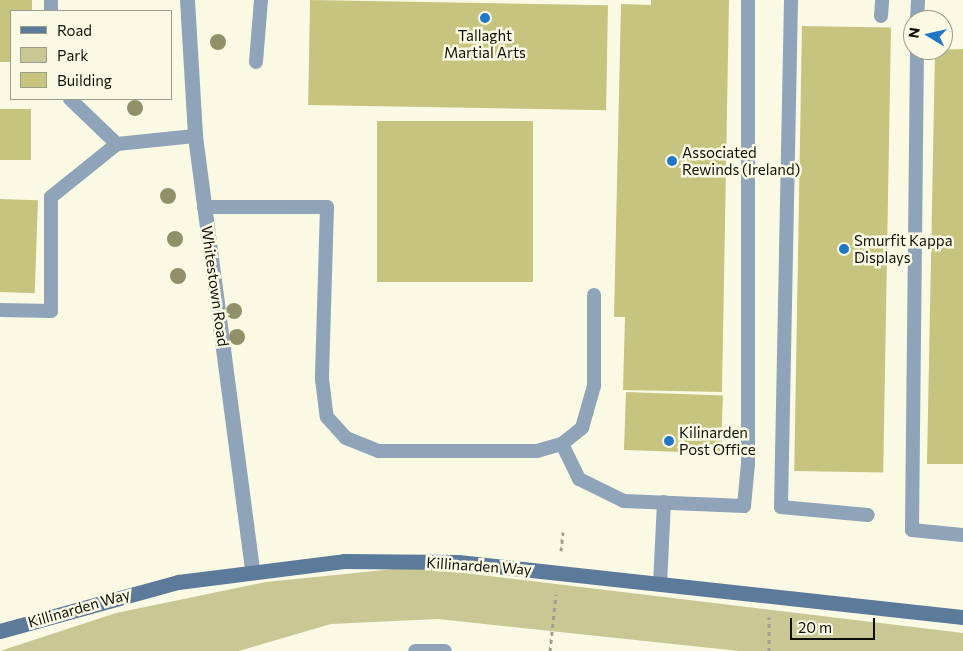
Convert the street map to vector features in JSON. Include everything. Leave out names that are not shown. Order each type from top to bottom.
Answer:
[{"type":"street","name":"Whitestown Road","points":[[187,0],[195,136],[252,570]]},
{"type":"street","name":"Killinarden Way","points":[[0,631],[102,600],[252,570],[344,561],[458,562],[963,617]]},
{"type":"street","points":[[415,651],[444,651]]},
{"type":"lane","points":[[256,62],[261,0]]},
{"type":"lane","points":[[562,444],[579,479],[624,501],[744,506],[748,464],[748,0]]},
{"type":"lane","points":[[791,0],[781,508],[868,515]]},
{"type":"lane","points":[[881,16],[882,0]]},
{"type":"lane","points":[[917,60],[912,530],[963,534]]},
{"type":"lane","points":[[71,100],[117,144]]},
{"type":"lane","points":[[0,310],[51,311],[52,197],[117,144],[195,136]]},
{"type":"lane","points":[[204,207],[327,207],[322,379],[327,417],[346,438],[379,451],[537,451],[562,444],[582,428],[594,386],[594,295]]},
{"type":"lane","points":[[660,584],[664,502]]},
{"type":"path","points":[[769,616],[769,651]]},
{"type":"green space","points":[[414,567],[963,633],[963,651],[739,651],[438,619],[331,624],[239,651],[0,651],[116,613],[266,582]]},
{"type":"building","points":[[0,0],[32,0],[32,10],[10,10],[10,62],[0,62]]},
{"type":"building","points":[[310,0],[608,5],[606,110],[308,105]]},
{"type":"building","name":"Associated Rewinds (Ireland)","points":[[651,0],[729,0],[722,392],[623,390],[625,317],[614,317],[621,4],[651,5]]},
{"type":"building","name":"Smurfit Kappa Displays","points":[[802,26],[891,28],[883,472],[794,471]]},
{"type":"building","points":[[953,49],[963,49],[963,464],[927,464],[935,60],[953,60]]},
{"type":"building","points":[[0,109],[31,109],[31,160],[0,160]]},
{"type":"building","points":[[377,121],[533,121],[533,282],[377,282]]},
{"type":"building","points":[[0,199],[38,200],[35,293],[0,292]]},
{"type":"building","points":[[626,392],[723,395],[721,453],[624,450]]},
{"type":"place","name":"Tallaght Martial Arts","points":[[485,18]]},
{"type":"place","name":"Associated Rewinds (Ireland)","points":[[672,161]]},
{"type":"place","name":"Smurfit Kappa Displays","points":[[844,249]]},
{"type":"place","name":"Kilinarden Post Office","points":[[669,441]]}]
